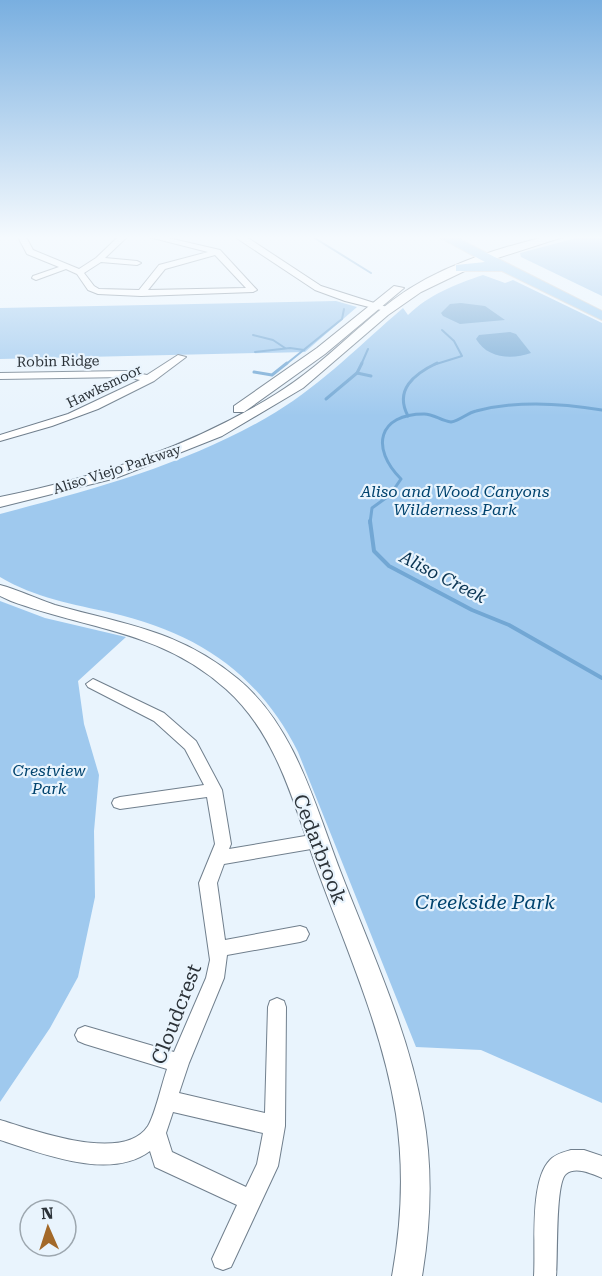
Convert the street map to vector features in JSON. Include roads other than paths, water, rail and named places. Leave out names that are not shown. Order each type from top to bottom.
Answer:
[{"type":"main road","name":"Aliso Viejo Parkway","points":[[0,490],[121,459],[208,425],[242,408],[284,379],[386,297]]},
{"type":"main road","name":"Aliso Viejo Parkway","points":[[0,502],[111,474],[170,453],[226,429],[284,396],[388,309],[406,297]]},
{"type":"main road","points":[[563,297],[602,316]]},
{"type":"main road","points":[[583,297],[602,305]]},
{"type":"main road","name":"Cedarbrook","points":[[0,590],[50,610],[142,632],[196,657],[234,686],[260,713],[291,772],[382,1010],[403,1080],[414,1150],[414,1237],[407,1276]]},
{"type":"street","points":[[346,297],[388,309]]},
{"type":"street","name":"Hawksmoor","points":[[0,438],[76,416],[152,379],[181,357]]},
{"type":"street","name":"Robin Ridge","points":[[0,376],[126,374],[152,379]]},
{"type":"street","name":"Cloudcrest","points":[[93,684],[168,723],[195,751],[214,790],[223,844],[208,884],[219,960],[215,978],[179,1063],[156,1133]]},
{"type":"street","points":[[120,803],[214,790]]},
{"type":"street","points":[[218,858],[317,841]]},
{"type":"street","points":[[217,949],[300,934]]},
{"type":"street","points":[[222,1258],[252,1201],[267,1166],[275,1126],[277,1007]]},
{"type":"street","points":[[85,1035],[179,1063]]},
{"type":"street","points":[[167,1100],[275,1126]]},
{"type":"street","points":[[0,1130],[44,1144],[114,1154],[129,1152],[156,1133],[163,1159],[252,1201]]},
{"type":"street","points":[[545,1276],[548,1255],[549,1188],[554,1170],[565,1162],[578,1160],[602,1167]]},
{"type":"waterway","points":[[304,350],[342,319],[344,309]]},
{"type":"waterway","points":[[434,365],[462,356],[454,341],[442,330]]},
{"type":"waterway","points":[[253,335],[273,340],[285,348]]},
{"type":"waterway","points":[[255,352],[290,348],[304,350]]},
{"type":"waterway","points":[[361,365],[368,349]]},
{"type":"waterway","points":[[285,365],[304,350]]},
{"type":"waterway","points":[[254,372],[272,375],[287,363]]},
{"type":"waterway","points":[[357,373],[361,365]]},
{"type":"waterway","points":[[408,416],[404,407],[405,391],[414,378],[434,365]]},
{"type":"waterway","points":[[326,399],[357,373]]},
{"type":"waterway","points":[[357,373],[371,376]]},
{"type":"waterway","name":"Aliso Creek","points":[[370,522],[372,508],[390,495],[401,479],[385,456],[383,445],[388,426],[397,420],[424,414],[451,422],[476,411],[524,404],[555,404],[602,410]]},
{"type":"waterway","name":"Aliso Creek","points":[[370,522],[374,551],[389,566],[472,610],[509,625],[602,678]]},
{"type":"park label","name":"Aliso and Wood Canyons Wilderness Park","points":[[455,500]]},
{"type":"park label","name":"Crestview Park","points":[[49,779]]},
{"type":"park label","name":"Creekside Park","points":[[485,902]]}]
